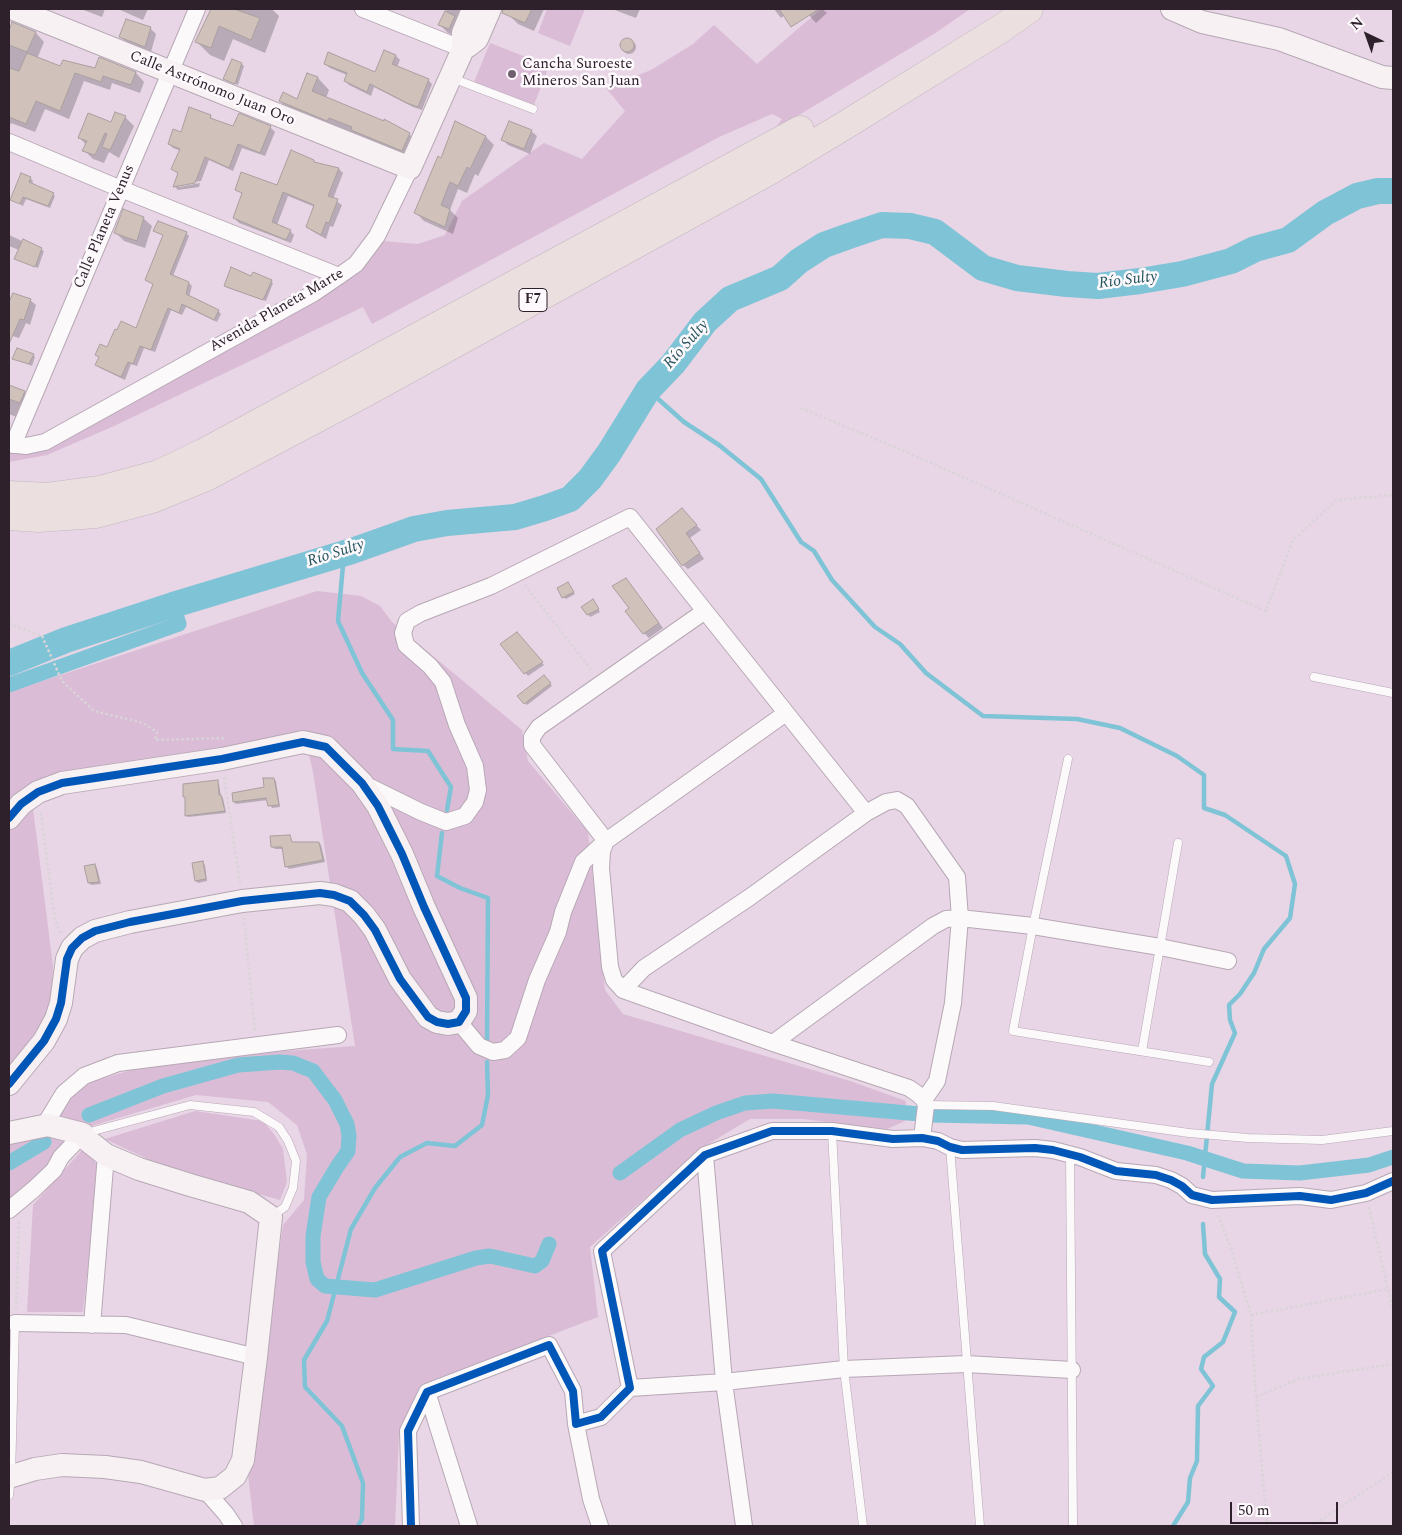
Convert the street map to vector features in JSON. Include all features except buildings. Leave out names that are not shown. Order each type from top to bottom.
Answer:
[{"type":"highway","name":"F7","points":[[9,495],[47,497],[100,490],[159,474],[203,453],[782,141],[998,9]]},
{"type":"highway","name":"F7","points":[[9,516],[38,518],[96,514],[152,499],[208,476],[363,394],[769,171],[1029,9]]},
{"type":"street","name":"Calle Astrónomo Juan Oro","points":[[14,9],[410,168]]},
{"type":"street","name":"Calle Planeta Venus","points":[[11,445],[172,72],[197,9]]},
{"type":"street","points":[[363,9],[463,49]]},
{"type":"street","name":"Avenida Planeta Marte","points":[[11,445],[26,446],[45,442],[314,293],[356,264],[377,236],[410,168],[463,49],[463,33],[473,9]]},
{"type":"street","name":"Avenida Planeta Marte","points":[[463,49],[477,39],[490,9]]},
{"type":"street","points":[[1172,9],[1202,22],[1279,39],[1382,77],[1393,78]]},
{"type":"street","points":[[9,142],[339,276]]},
{"type":"street","points":[[362,783],[446,822],[465,816],[475,802],[478,790],[475,766],[457,725],[442,682],[430,666],[406,645],[403,633],[407,621],[421,613],[491,586],[630,517],[866,813]]},
{"type":"street","points":[[606,841],[532,746],[532,737],[539,727],[705,612]]},
{"type":"street","points":[[459,1022],[479,1046],[493,1052],[506,1050],[518,1038],[537,980],[558,932],[563,912],[583,862],[606,841],[786,713]]},
{"type":"street","points":[[9,818],[21,804],[38,792],[62,783],[222,759],[303,742],[326,746],[362,783],[378,806],[402,854],[466,998],[466,1011],[459,1022],[448,1024],[437,1022],[428,1017],[400,979],[375,930],[350,901],[334,895],[320,893],[242,900],[130,922],[95,931],[82,938],[72,948],[66,959],[61,1002],[56,1019],[44,1041],[9,1084]]},
{"type":"street","points":[[623,990],[644,968],[750,897],[866,813],[886,802],[897,800],[907,806],[957,877],[960,918],[953,1003],[937,1081],[925,1103],[922,1138]]},
{"type":"street","points":[[606,841],[602,851],[601,868],[610,967],[614,980],[623,990],[773,1043],[909,1088],[925,1103]]},
{"type":"street","points":[[773,1043],[933,926],[946,919],[960,918],[1033,926],[1160,947],[1228,961]]},
{"type":"street","points":[[44,1126],[64,1093],[84,1076],[118,1063],[338,1035]]},
{"type":"street","points":[[9,1133],[44,1126],[83,1134],[87,1140],[106,1155],[156,1174],[249,1202],[271,1217],[243,1460],[235,1476],[220,1488],[205,1490],[141,1472],[104,1467],[62,1465],[35,1469],[10,1483]]},
{"type":"street","points":[[630,1388],[602,1251],[705,1155],[772,1131],[832,1131],[893,1139],[922,1138],[938,1140],[950,1147],[962,1150],[1035,1148],[1053,1150],[1116,1171],[1156,1175],[1182,1186],[1192,1196],[1212,1200],[1300,1196],[1331,1200],[1366,1193],[1393,1182]]},
{"type":"street","points":[[14,1206],[54,1170],[61,1157],[83,1134]]},
{"type":"street","points":[[92,1324],[106,1155]]},
{"type":"street","points":[[705,1155],[724,1382],[744,1526]]},
{"type":"street","points":[[16,1323],[126,1325],[256,1357]]},
{"type":"street","points":[[411,1526],[408,1431],[427,1392],[549,1345],[573,1391],[576,1424],[591,1499],[600,1526]]},
{"type":"street","points":[[576,1424],[601,1417],[630,1388],[724,1382],[844,1368],[966,1364],[1072,1370]]},
{"type":"street","points":[[427,1392],[469,1526]]},
{"type":"street","points":[[205,1490],[234,1526]]},
{"type":"lane","points":[[450,77],[532,109]]},
{"type":"lane","points":[[1314,677],[1393,693]]},
{"type":"lane","points":[[1068,759],[1013,1031],[1210,1062]]},
{"type":"lane","points":[[1142,1051],[1178,843]]},
{"type":"lane","points":[[925,1103],[993,1106],[1189,1133],[1248,1138],[1322,1140],[1393,1131]]},
{"type":"lane","points":[[83,1134],[190,1106],[254,1112],[279,1127],[288,1141],[296,1161],[293,1188],[286,1208],[271,1217]]},
{"type":"lane","points":[[832,1131],[844,1368],[863,1526]]},
{"type":"lane","points":[[950,1147],[980,1526]]},
{"type":"lane","points":[[1070,1155],[1073,1526]]},
{"type":"lane","points":[[10,1483],[16,1323]]},
{"type":"path","points":[[801,408],[904,451],[1266,611],[1294,540],[1337,500],[1393,495]]},
{"type":"path","points":[[516,574],[602,683]]},
{"type":"path","points":[[9,624],[42,636],[62,681],[94,711],[143,723],[157,732],[154,740],[234,738]]},
{"type":"path","points":[[38,792],[55,921],[61,934],[72,948]]},
{"type":"path","points":[[1366,1193],[1393,1311]]},
{"type":"path","points":[[1212,1200],[1231,1248],[1251,1315],[1267,1526]]},
{"type":"path","points":[[14,1206],[16,1323]]},
{"type":"path","points":[[1251,1315],[1388,1289]]},
{"type":"path","points":[[1256,1397],[1298,1379],[1393,1364]]},
{"type":"path","points":[[1312,1526],[1393,1472]]},
{"type":"shaded area","points":[[547,9],[585,9],[570,46],[538,33]]},
{"type":"shaded area","points":[[821,9],[970,9],[937,32],[774,130],[782,119],[772,114],[719,137],[372,324],[363,307],[114,426],[47,455],[9,462],[9,452],[18,454],[42,448],[364,262],[383,241],[418,244],[445,235],[462,201],[544,143],[582,159],[625,111],[606,88],[651,70],[693,44],[714,25],[757,64]]},
{"type":"shaded area","name":"Cancha Suroeste Mineros San Juan","points":[[490,43],[549,66],[534,105],[474,82]]},
{"type":"shaded area","points":[[317,591],[361,596],[380,606],[392,622],[522,730],[528,761],[588,832],[605,990],[623,1014],[850,1081],[906,1101],[905,1121],[887,1129],[802,1119],[750,1119],[700,1149],[590,1247],[598,1317],[421,1385],[399,1434],[395,1526],[254,1526],[248,1474],[283,1225],[304,1200],[307,1154],[297,1125],[268,1102],[196,1095],[88,1127],[58,1122],[62,1104],[91,1082],[138,1068],[257,1053],[355,1046],[313,772],[304,733],[30,785],[53,966],[52,1005],[43,1031],[9,1070],[9,692]]},
{"type":"shaded area","points":[[195,1111],[263,1121],[283,1149],[287,1182],[280,1200],[169,1169],[105,1139]]},
{"type":"shaded area","points":[[41,1135],[70,1136],[46,1168],[9,1200],[9,1140]]},
{"type":"shaded area","points":[[83,1149],[99,1167],[83,1312],[27,1312],[33,1205]]},
{"type":"waterway","points":[[1378,191],[1393,180]]},
{"type":"waterway","name":"Río Sulty","points":[[9,663],[66,640],[173,605],[352,551],[414,529],[447,523],[515,517],[570,499],[590,479],[609,453],[648,390],[673,364],[705,322],[730,299],[780,278],[799,261],[824,245],[849,236],[882,225],[910,226],[935,232],[983,268],[1017,278],[1098,286],[1182,274],[1231,261],[1255,249],[1288,240],[1325,213],[1357,196],[1378,191],[1393,191]]},
{"type":"waterway","points":[[648,390],[684,422],[719,445],[761,479],[801,542],[814,551],[832,580],[875,627],[900,644],[926,673],[983,716],[1077,719],[1120,728],[1177,756],[1204,775],[1204,808],[1225,815],[1286,856],[1295,884],[1290,918],[1264,949],[1254,973],[1240,994],[1229,1005],[1230,1020],[1235,1033],[1212,1084],[1203,1177]]},
{"type":"waterway","points":[[344,554],[338,621],[362,673],[393,720],[393,749],[428,751],[451,787],[447,810]]},
{"type":"waterway","points":[[9,685],[179,624],[173,605]]},
{"type":"waterway","points":[[442,833],[437,876],[460,888],[488,898],[487,1044]]},
{"type":"waterway","points":[[358,1526],[362,1519],[363,1483],[342,1426],[305,1387],[304,1360],[327,1321],[351,1229],[375,1188],[400,1157],[427,1143],[455,1146],[482,1125],[488,1095],[487,1062]]},
{"type":"waterway","points":[[89,1115],[163,1086],[238,1065],[293,1063],[313,1071],[335,1100],[347,1124],[349,1136],[348,1151],[319,1197],[313,1236],[313,1262],[317,1279],[325,1286],[375,1290],[476,1258],[490,1256],[535,1266],[542,1261],[549,1244]]},
{"type":"waterway","points":[[620,1173],[680,1130],[716,1113],[745,1103],[773,1101],[931,1115],[1028,1117],[1187,1153],[1243,1171],[1300,1173],[1369,1165],[1393,1157]]},
{"type":"waterway","points":[[9,1163],[44,1142]]},
{"type":"waterway","points":[[1173,1526],[1188,1502],[1190,1478],[1197,1461],[1198,1406],[1213,1386],[1201,1369],[1204,1357],[1223,1342],[1235,1312],[1219,1297],[1220,1279],[1205,1254],[1203,1224]]},
{"type":"cycle path","points":[[9,818],[21,804],[38,792],[62,783],[222,759],[303,742],[326,747],[362,783],[378,806],[402,854],[466,998],[466,1011],[459,1022],[448,1024],[437,1022],[428,1017],[400,979],[375,930],[364,915],[350,901],[334,895],[320,893],[242,901],[130,922],[95,931],[82,938],[72,948],[67,959],[61,1003],[56,1019],[44,1041],[9,1084]]},
{"type":"cycle path","points":[[411,1526],[408,1431],[427,1392],[549,1345],[573,1391],[576,1424],[601,1417],[630,1388],[602,1251],[705,1155],[772,1131],[832,1131],[893,1139],[922,1138],[938,1141],[962,1150],[1035,1148],[1053,1150],[1080,1157],[1116,1171],[1156,1175],[1182,1186],[1192,1195],[1212,1200],[1300,1196],[1331,1200],[1366,1193],[1393,1181]]},
{"type":"place","name":"Cancha Suroeste Mineros San Juan","points":[[512,74]]}]
